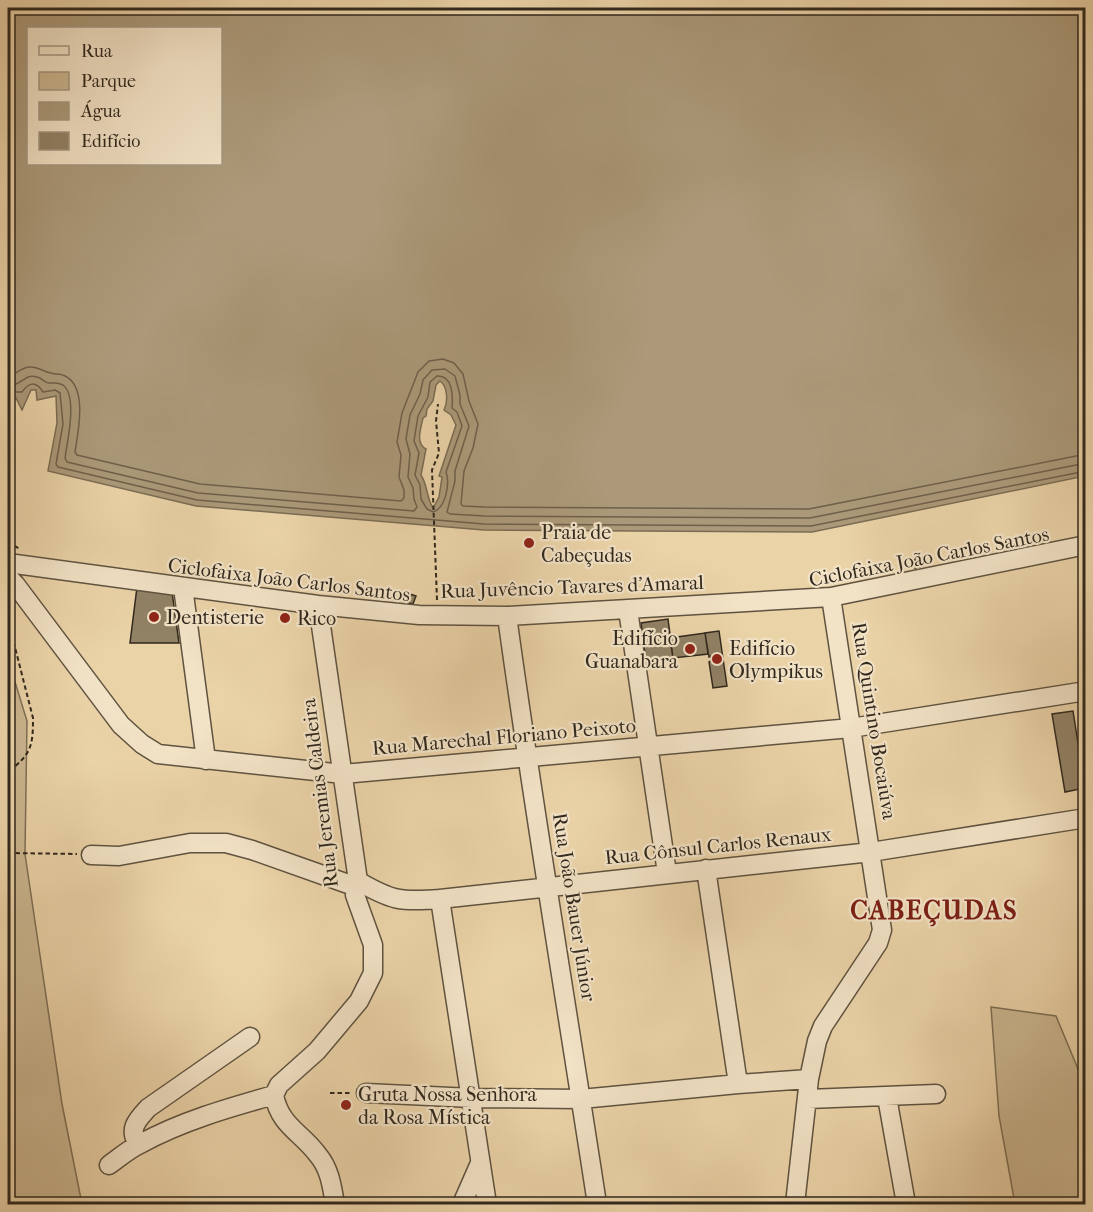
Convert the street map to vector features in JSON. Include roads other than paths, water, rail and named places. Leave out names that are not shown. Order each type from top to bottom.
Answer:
[{"type":"street","name":"Rua Juvêncio Tavares d'Amaral","points":[[14,564],[318,604],[437,615],[507,616],[831,597],[1085,547]]},
{"type":"street","points":[[11,580],[15,572],[14,564]]},
{"type":"street","name":"Rua Marechal Floriano Peixoto","points":[[11,580],[131,735],[158,754],[206,760],[343,774],[851,728],[1086,692]]},
{"type":"street","points":[[183,587],[206,760]]},
{"type":"street","name":"Rua Quintino Bocaiúva","points":[[795,1204],[809,1079],[815,1047],[823,1026],[878,943],[882,930],[831,597]]},
{"type":"street","name":"Rua Jeremias Caldeira","points":[[274,1095],[279,1085],[317,1051],[359,1001],[373,974],[373,945],[355,895],[358,881],[318,604]]},
{"type":"street","points":[[628,610],[667,873]]},
{"type":"street","name":"Rua João Bauer Júnior","points":[[507,616],[526,758],[597,1204]]},
{"type":"street","name":"Rua Cônsul Carlos Renaux","points":[[358,881],[383,896],[398,900],[440,899],[871,852],[1086,818]]},
{"type":"street","points":[[91,855],[119,856],[190,843],[226,843],[351,885],[358,881]]},
{"type":"street","points":[[706,869],[738,1084]]},
{"type":"street","points":[[440,899],[487,1204]]},
{"type":"street","points":[[138,1144],[133,1137],[133,1129],[137,1120],[148,1108],[250,1038]]},
{"type":"street","points":[[366,1093],[472,1098],[581,1099],[809,1079]]},
{"type":"street","points":[[808,1099],[936,1094]]},
{"type":"street","points":[[109,1165],[138,1144],[211,1113],[274,1095],[278,1112],[291,1130],[320,1156],[331,1178],[335,1204]]},
{"type":"street","points":[[886,1097],[906,1204]]},
{"type":"street","points":[[462,1204],[480,1163]]},
{"type":"water","points":[[8,8],[1085,8],[1085,476],[812,532],[484,530],[196,506],[48,471],[57,423],[56,396],[37,400],[36,390],[31,390],[22,410],[16,398],[12,401],[8,417]],"holes":[[[440,381],[446,395],[444,410],[451,415],[456,425],[439,476],[442,477],[439,497],[433,508],[421,475],[426,449],[421,443],[420,435],[423,418],[433,401],[436,385]]]},
{"type":"place","name":"Praia de Cabeçudas","points":[[529,543]]},
{"type":"place","name":"Dentisterie","points":[[154,617]]},
{"type":"place","name":"Rico","points":[[285,618]]},
{"type":"place","name":"Edifício Guanabara","points":[[690,649]]},
{"type":"place","name":"Edifício Olympikus","points":[[717,659]]},
{"type":"place","name":"Gruta Nossa Senhora da Rosa Mística","points":[[346,1105]]},
{"type":"district","name":"CABEÇUDAS","points":[[934,910]]}]
